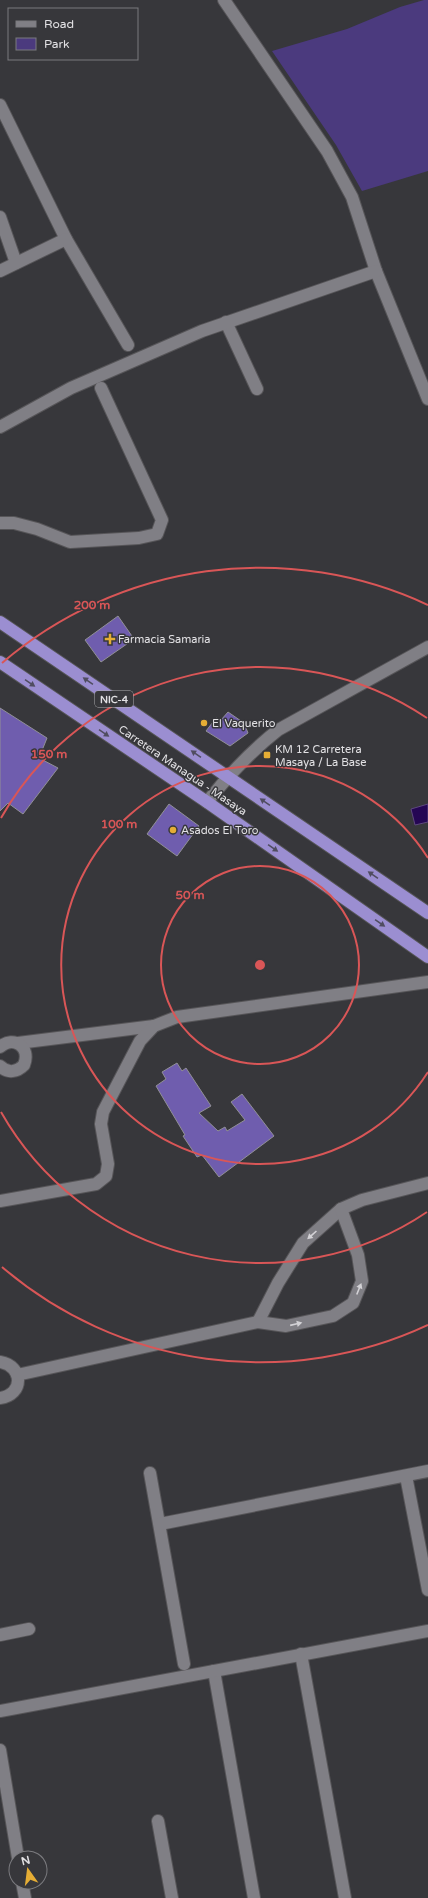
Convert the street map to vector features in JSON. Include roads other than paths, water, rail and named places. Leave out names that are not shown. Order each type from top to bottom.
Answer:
[{"type":"highway","name":"Carretera Managua - Masaya","points":[[0,622],[428,913]]},
{"type":"highway","name":"Carretera Managua - Masaya","points":[[0,662],[207,802],[428,957]]},
{"type":"street","points":[[224,0],[327,151],[352,197],[376,271],[428,399]]},
{"type":"street","points":[[0,105],[66,239],[128,345]]},
{"type":"street","points":[[0,217],[16,263]]},
{"type":"street","points":[[0,271],[66,239]]},
{"type":"street","points":[[0,427],[71,388],[202,331],[376,271]]},
{"type":"street","points":[[226,322],[257,389]]},
{"type":"street","points":[[0,523],[20,524],[70,542],[139,538],[157,534],[162,520],[101,388]]},
{"type":"street","points":[[207,802],[228,776],[256,748],[278,730],[428,647]]},
{"type":"street","points":[[1,1045],[8,1042],[18,1043],[154,1026],[176,1017],[428,982]]},
{"type":"street","points":[[0,1201],[96,1184],[106,1176],[108,1164],[101,1124],[103,1112],[140,1041],[154,1026]]},
{"type":"street","points":[[0,1066],[11,1072],[21,1068],[27,1055],[22,1046],[18,1043]]},
{"type":"street","points":[[258,1322],[278,1283],[303,1243],[341,1209],[362,1200],[428,1183]]},
{"type":"street","points":[[17,1375],[258,1322],[286,1326],[333,1316],[353,1303],[362,1281],[358,1254],[341,1209]]},
{"type":"street","points":[[0,1362],[11,1365],[17,1375],[18,1381],[14,1391],[10,1395],[0,1398]]},
{"type":"street","points":[[160,1524],[428,1471]]},
{"type":"street","points":[[150,1473],[184,1664]]},
{"type":"street","points":[[406,1476],[428,1590]]},
{"type":"street","points":[[0,1635],[29,1629]]},
{"type":"street","points":[[0,1711],[428,1631]]},
{"type":"street","points":[[301,1654],[345,1898]]},
{"type":"street","points":[[214,1671],[254,1898]]},
{"type":"street","points":[[0,1750],[17,1850]]},
{"type":"street","points":[[158,1821],[172,1898]]},
{"type":"place","name":"Farmacia Samaria","points":[[110,639]]},
{"type":"place","name":"El Vaquerito","points":[[204,723]]},
{"type":"place","name":"KM 12 Carretera Masaya / La Base","points":[[267,755]]},
{"type":"place","name":"Asados El Toro","points":[[173,830]]}]
